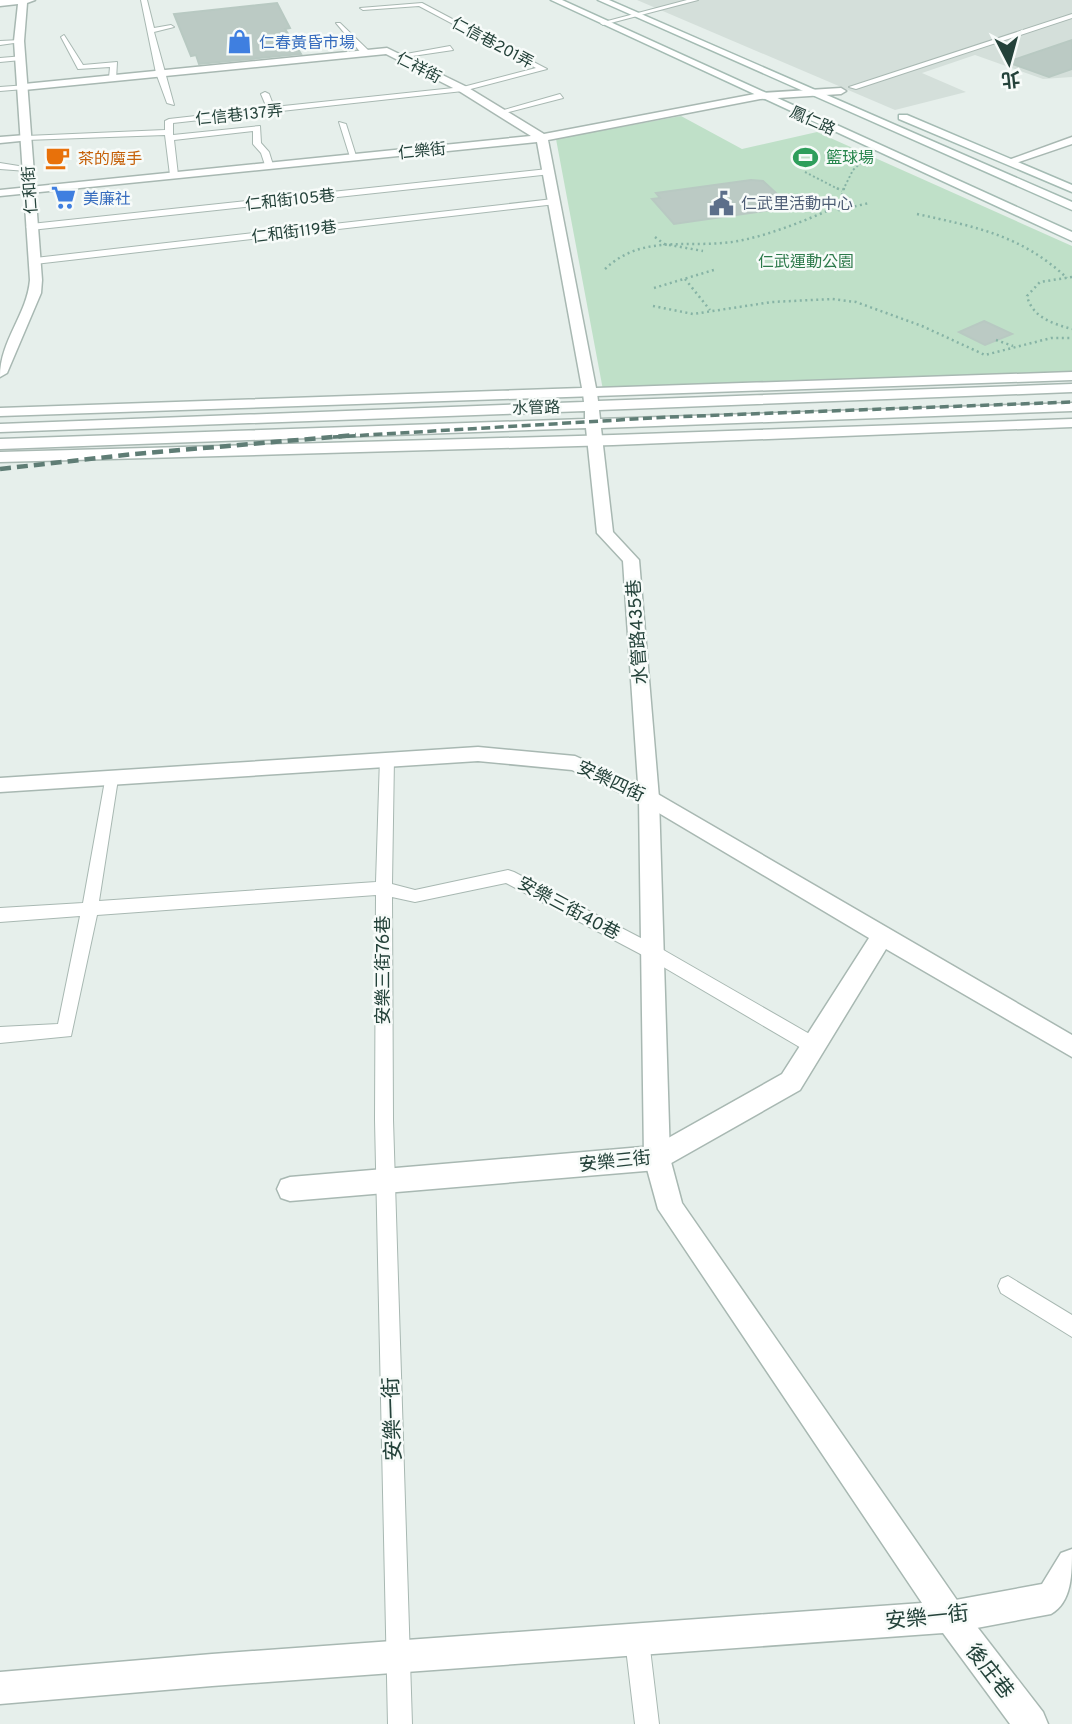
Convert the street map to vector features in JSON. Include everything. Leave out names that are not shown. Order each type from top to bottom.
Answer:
[{"type":"street","name":"仁和街","points":[[0,373],[35,293],[19,41],[23,0]]},
{"type":"street","points":[[0,3],[31,0]]},
{"type":"street","name":"鳳仁路","points":[[555,0],[1072,237]]},
{"type":"street","name":"鳳仁路","points":[[578,0],[1059,218]]},
{"type":"street","name":"鳳仁路","points":[[602,0],[1072,206]]},
{"type":"street","points":[[631,0],[691,26]]},
{"type":"street","name":"仁祥街","points":[[23,87],[387,51],[463,89],[542,138]]},
{"type":"street","points":[[820,82],[847,89],[859,99]]},
{"type":"street","name":"仁樂街","points":[[0,193],[542,138],[760,96],[847,89]]},
{"type":"street","points":[[893,113],[1072,189]]},
{"type":"street","points":[[0,140],[26,138]]},
{"type":"street","points":[[542,138],[592,407]]},
{"type":"street","points":[[1009,162],[1072,140]]},
{"type":"street","points":[[1055,146],[1072,153]]},
{"type":"street","name":"水管路","points":[[0,444],[1072,376]]},
{"type":"street","name":"水管路","points":[[0,428],[1072,388]]},
{"type":"street","name":"水管路","points":[[0,412],[592,407],[1072,407]]},
{"type":"street","name":"水管路435巷","points":[[592,407],[605,533],[631,560],[649,798],[657,1158]]},
{"type":"street","name":"水管路","points":[[0,457],[1072,423]]},
{"type":"street","name":"安樂四街","points":[[0,785],[478,754],[575,763],[649,798],[1072,1046]]},
{"type":"street","name":"安樂三街","points":[[290,1189],[657,1158],[791,1082],[882,936]]},
{"type":"street","name":"後庄巷","points":[[657,1158],[671,1209],[950,1618],[1031,1724]]},
{"type":"street","name":"安樂一街","points":[[0,1688],[950,1618],[1051,1598],[1072,1564]]},
{"type":"lane","points":[[144,0],[160,73],[171,103]]},
{"type":"lane","points":[[603,23],[695,0]]},
{"type":"lane","name":"仁信巷201弄","points":[[363,8],[420,4],[544,69],[463,89]]},
{"type":"lane","points":[[847,89],[1072,16]]},
{"type":"lane","points":[[338,24],[365,52]]},
{"type":"lane","points":[[152,30],[171,27]]},
{"type":"lane","points":[[64,37],[81,67],[114,64],[113,78]]},
{"type":"lane","points":[[0,43],[19,41]]},
{"type":"lane","points":[[399,56],[450,48]]},
{"type":"lane","points":[[0,60],[20,58]]},
{"type":"lane","points":[[0,89],[23,87]]},
{"type":"lane","name":"仁信巷137弄","points":[[26,138],[170,135],[169,121],[463,89]]},
{"type":"lane","points":[[265,94],[272,111]]},
{"type":"lane","points":[[501,112],[560,96]]},
{"type":"lane","points":[[342,124],[354,157]]},
{"type":"lane","points":[[174,175],[170,135],[257,128],[257,144],[265,152],[269,165]]},
{"type":"lane","points":[[0,166],[27,168]]},
{"type":"lane","name":"仁和街105巷","points":[[31,227],[548,172]]},
{"type":"lane","name":"仁和街119巷","points":[[34,261],[553,202]]},
{"type":"lane","name":"安樂三街76巷","points":[[384,1181],[382,888],[387,758]]},
{"type":"lane","points":[[0,1035],[65,1031],[90,909],[111,779]]},
{"type":"lane","name":"安樂三街40巷","points":[[0,915],[382,888],[415,896],[508,876],[654,953],[814,1046]]},
{"type":"lane","name":"安樂一街","points":[[384,1181],[400,1724]]},
{"type":"lane","points":[[1008,1286],[1072,1327]]},
{"type":"lane","points":[[637,1640],[647,1724]]},
{"type":"path","points":[[865,160],[854,166],[845,181],[839,210],[869,203]]},
{"type":"path","points":[[805,172],[842,191]]},
{"type":"path","points":[[606,269],[613,260],[628,253],[664,244],[728,243],[797,224],[839,206]]},
{"type":"path","points":[[917,214],[961,222],[1005,236],[1042,254],[1067,278]]},
{"type":"path","points":[[655,237],[664,244],[703,251]]},
{"type":"path","points":[[654,288],[717,269]]},
{"type":"path","points":[[1072,278],[1036,284],[1027,296],[1027,303],[1041,317],[1072,329]]},
{"type":"path","points":[[685,279],[711,310]]},
{"type":"path","points":[[653,306],[692,314],[772,302],[832,299],[856,302],[905,319],[985,355],[1051,338],[1072,338]]},
{"type":"path","points":[[996,340],[1014,346]]},
{"type":"shaded area","points":[[637,0],[1072,0],[1072,77],[1043,79],[975,55],[922,73],[966,92],[895,110]]},
{"type":"green space","name":"仁武運動公園","points":[[681,116],[742,149],[817,132],[1072,246],[1072,375],[603,390],[556,139]]},
{"type":"building","name":"仁春黃昏市場","points":[[277,3],[290,28],[285,29],[301,54],[199,64],[196,55],[191,56],[174,14]]},
{"type":"building","points":[[1072,40],[1072,69],[1049,77],[1007,62]]},
{"type":"building","name":"仁武里活動中心","points":[[751,180],[763,181],[791,207],[674,224],[652,199],[660,198],[656,193]]},
{"type":"building","points":[[984,321],[1012,334],[985,345],[959,332]]},
{"type":"railway","points":[[333,437],[669,417],[1072,402]]},
{"type":"railway","points":[[0,469],[134,454],[356,435]]},
{"type":"place","name":"仁春黃昏市場","points":[[239,42]]},
{"type":"place","name":"籃球場","points":[[806,157]]},
{"type":"place","name":"茶的魔手","points":[[58,158]]},
{"type":"place","name":"美廉社","points":[[63,198]]},
{"type":"place","name":"仁武里活動中心","points":[[721,203]]}]
